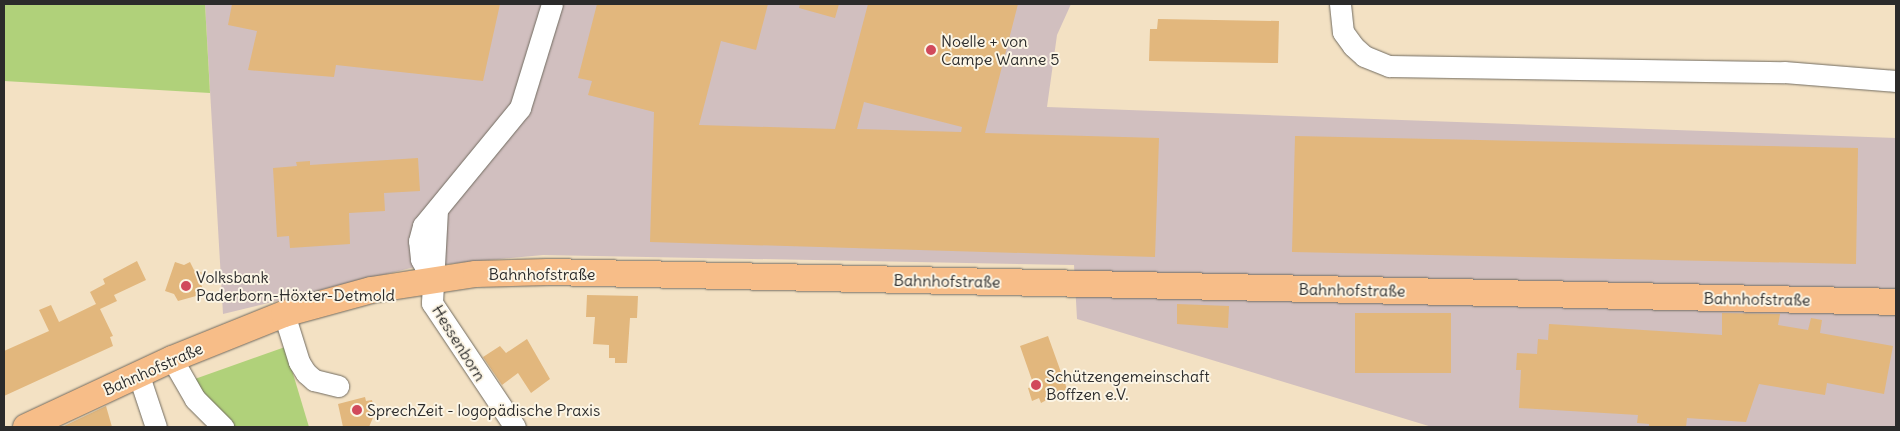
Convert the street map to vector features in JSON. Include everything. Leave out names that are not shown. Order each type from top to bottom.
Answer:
[{"type":"main road","name":"Bahnhofstraße","points":[[26,427],[138,373],[284,314],[371,290],[432,279],[476,274],[558,273],[1896,302]]},
{"type":"street","name":"Hessenborn","points":[[514,427],[432,303],[432,279],[436,259],[437,210],[520,108],[552,4]]},
{"type":"street","points":[[1340,4],[1343,32],[1353,46],[1364,56],[1389,66],[1784,72],[1896,81]]},
{"type":"street","points":[[284,314],[299,362],[306,373],[314,380],[338,386]]},
{"type":"street","points":[[172,359],[195,399],[223,427]]},
{"type":"street","points":[[138,373],[156,427]]},
{"type":"shaded area","points":[[205,4],[1071,4],[1057,35],[1047,107],[1896,138],[1896,427],[1432,427],[1077,319],[1074,265],[543,255],[415,267],[223,314]]},
{"type":"green space","points":[[4,4],[205,4],[210,93],[4,81]]},
{"type":"green space","points":[[285,347],[309,427],[227,427],[192,380]]},
{"type":"building","points":[[232,4],[500,4],[483,81],[336,65],[334,77],[248,70],[257,31],[228,25]]},
{"type":"building","points":[[597,4],[768,4],[756,50],[721,41],[699,125],[835,129],[868,4],[1018,4],[985,133],[1159,138],[1155,257],[650,242],[654,112],[588,95],[592,81],[578,78]],"holes":[[[864,102],[962,127],[961,132],[857,129]]]},
{"type":"building","points":[[800,4],[839,4],[835,18],[799,8]]},
{"type":"building","points":[[1158,19],[1279,21],[1278,63],[1149,61],[1150,29],[1157,29]]},
{"type":"building","points":[[1295,136],[1858,148],[1856,264],[1292,252]]},
{"type":"building","points":[[418,158],[420,191],[384,193],[385,211],[349,213],[350,244],[290,248],[289,236],[277,237],[273,168],[297,166],[296,162],[310,161],[310,165]]},
{"type":"building","points":[[137,261],[146,280],[114,295],[117,301],[100,309],[113,336],[110,337],[113,346],[4,396],[4,351],[49,331],[39,310],[51,305],[59,322],[96,304],[90,292],[105,284],[103,279]]},
{"type":"building","points":[[175,262],[184,265],[190,262],[194,270],[203,273],[200,282],[203,289],[196,296],[178,301],[174,294],[165,291]]},
{"type":"building","points":[[587,295],[638,296],[637,318],[630,318],[627,363],[615,363],[615,358],[609,358],[609,345],[593,344],[595,317],[586,317]]},
{"type":"building","points":[[1177,304],[1229,306],[1228,328],[1177,324]]},
{"type":"building","points":[[1355,313],[1451,313],[1451,373],[1355,373]]},
{"type":"building","points":[[1722,313],[1780,314],[1778,325],[1808,330],[1811,318],[1822,320],[1820,333],[1893,346],[1884,394],[1827,383],[1825,395],[1759,384],[1746,422],[1687,418],[1686,427],[1649,427],[1649,424],[1637,423],[1638,415],[1519,408],[1521,370],[1516,370],[1517,353],[1537,354],[1538,339],[1548,340],[1549,324],[1722,335]]},
{"type":"building","points":[[1048,336],[1067,389],[1041,403],[1039,398],[1032,401],[1028,388],[1034,386],[1020,346]]},
{"type":"building","points":[[527,339],[550,379],[531,393],[518,373],[502,385],[483,357],[500,346],[506,353]]},
{"type":"building","name":"SprechZeit - logopädische Praxis","points":[[365,397],[366,401],[372,400],[375,413],[369,427],[343,427],[338,404]]},
{"type":"building","points":[[106,406],[112,427],[62,427]]},
{"type":"place","name":"Noelle + von Campe Wanne 5","points":[[931,50]]},
{"type":"place","name":"Volksbank Paderborn-Höxter-Detmold","points":[[186,286]]},
{"type":"place","name":"Schützengemeinschaft Boffzen e.V.","points":[[1036,385]]},
{"type":"place","name":"SprechZeit - logopädische Praxis","points":[[357,410]]}]
